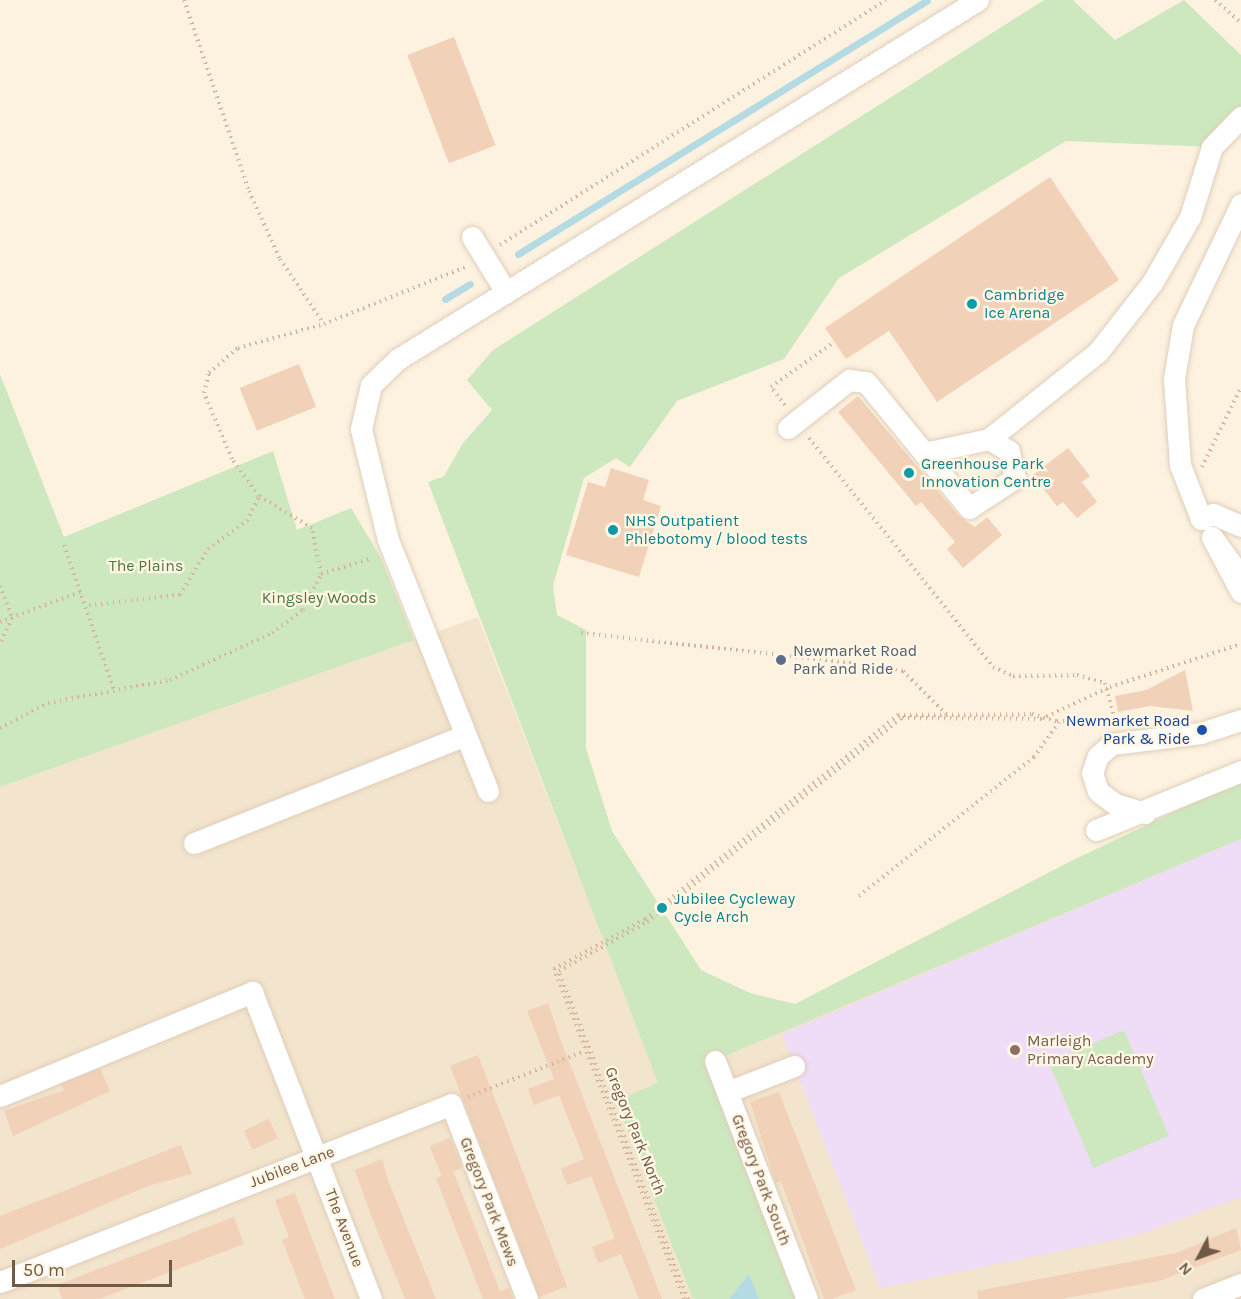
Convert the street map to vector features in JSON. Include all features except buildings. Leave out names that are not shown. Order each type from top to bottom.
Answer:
[{"type":"street","points":[[488,791],[388,540],[361,429],[371,385],[398,359],[978,0]]},
{"type":"street","points":[[925,453],[958,441],[989,439],[1098,352],[1152,283],[1190,217],[1212,147],[1241,117]]},
{"type":"street","points":[[1241,204],[1183,325],[1174,379],[1180,465],[1206,528],[1241,592]]},
{"type":"street","points":[[472,237],[506,292]]},
{"type":"street","points":[[792,424],[849,380],[866,382],[969,508],[1015,478],[1008,451],[989,439]]},
{"type":"street","points":[[1206,528],[1214,513],[1241,526]]},
{"type":"street","points":[[1206,528],[1241,577]]},
{"type":"street","points":[[1145,813],[1115,804],[1098,791],[1092,773],[1098,756],[1112,744],[1201,733],[1241,720]]},
{"type":"street","points":[[194,843],[465,735]]},
{"type":"street","points":[[1219,772],[1241,761]]},
{"type":"street","points":[[1096,830],[1145,813],[1241,771]]},
{"type":"street","name":"The Avenue","points":[[0,1096],[252,992],[371,1299]]},
{"type":"street","name":"Gregory Park South","points":[[715,1061],[807,1299]]},
{"type":"street","points":[[727,1092],[794,1066]]},
{"type":"street","name":"Jubilee Lane","points":[[0,1282],[451,1104]]},
{"type":"street","name":"Gregory Park Mews","points":[[451,1104],[527,1299]]},
{"type":"street","points":[[1203,1299],[1236,1290]]},
{"type":"path","points":[[184,0],[249,191],[280,259],[324,324]]},
{"type":"path","points":[[0,728],[48,703],[170,680],[272,633],[303,610],[321,574],[312,528],[259,496],[216,426],[204,393],[209,373],[238,348],[282,331],[324,324],[464,269],[886,0]]},
{"type":"path","points":[[1215,0],[1241,23]]},
{"type":"path","points":[[833,344],[771,387],[792,424],[993,667],[1013,676],[1077,675],[1110,687]]},
{"type":"path","points":[[89,605],[180,595],[208,549],[247,521],[259,496]]},
{"type":"path","points":[[64,545],[89,605],[114,690]]},
{"type":"path","points":[[321,574],[373,558]]},
{"type":"path","points":[[0,586],[12,618],[0,644]]},
{"type":"path","points":[[0,622],[83,591]]},
{"type":"path","points":[[581,633],[890,667],[911,678],[954,719],[1043,718],[1110,687],[1241,644]]},
{"type":"path","points":[[1110,687],[1117,729]]},
{"type":"path","points":[[684,1299],[554,969],[645,919],[898,715],[1043,718],[1059,722],[1116,721]]},
{"type":"path","name":"Gregory Park North","points":[[688,1299],[559,971],[647,922],[902,718],[954,719]]},
{"type":"path","points":[[856,898],[1034,757],[1059,722]]},
{"type":"path","points":[[451,1104],[585,1051]]},
{"type":"shaded area","points":[[478,617],[659,1083],[1241,839],[1241,1299],[0,1299],[0,787]]},
{"type":"shaded area","name":"Marleigh Primary Academy","points":[[1241,839],[1241,1197],[1134,1236],[880,1288],[782,1034]]},
{"type":"green space","points":[[1044,0],[1073,0],[1115,40],[1184,0],[1241,55],[1241,117],[1212,147],[1066,141],[839,278],[784,359],[677,401],[630,467],[616,458],[584,478],[553,586],[557,615],[586,630],[586,748],[612,831],[701,970],[750,993],[795,1004],[1071,861],[1241,780],[1241,839],[706,1064],[795,1299],[693,1299],[616,1101],[658,1083],[428,482],[444,476],[463,443],[492,410],[467,380],[493,350]]},
{"type":"green space","points":[[0,374],[64,537],[273,451],[297,530],[351,508],[381,558],[414,640],[0,787]]},
{"type":"green space","points":[[1124,1030],[1169,1136],[1093,1168],[1049,1062]]},
{"type":"water","points":[[749,1274],[759,1299],[729,1299]]},
{"type":"waterway","points":[[518,254],[927,0]]},
{"type":"waterway","points":[[445,299],[470,284]]},
{"type":"place","name":"Cambridge Ice Arena","points":[[972,304]]},
{"type":"place","name":"Greenhouse Park Innovation Centre","points":[[909,473]]},
{"type":"place","name":"NHS Outpatient Phlebotomy / blood tests","points":[[613,530]]},
{"type":"place","name":"Newmarket Road Park and Ride","points":[[781,660]]},
{"type":"place","name":"Newmarket Road Park & Ride","points":[[1202,730]]},
{"type":"place","name":"Jubilee Cycleway Cycle Arch","points":[[662,908]]},
{"type":"place","name":"Marleigh Primary Academy","points":[[1015,1050]]},
{"type":"park label","name":"The Plains","points":[[146,566]]},
{"type":"park label","name":"Kingsley Woods","points":[[319,598]]}]
